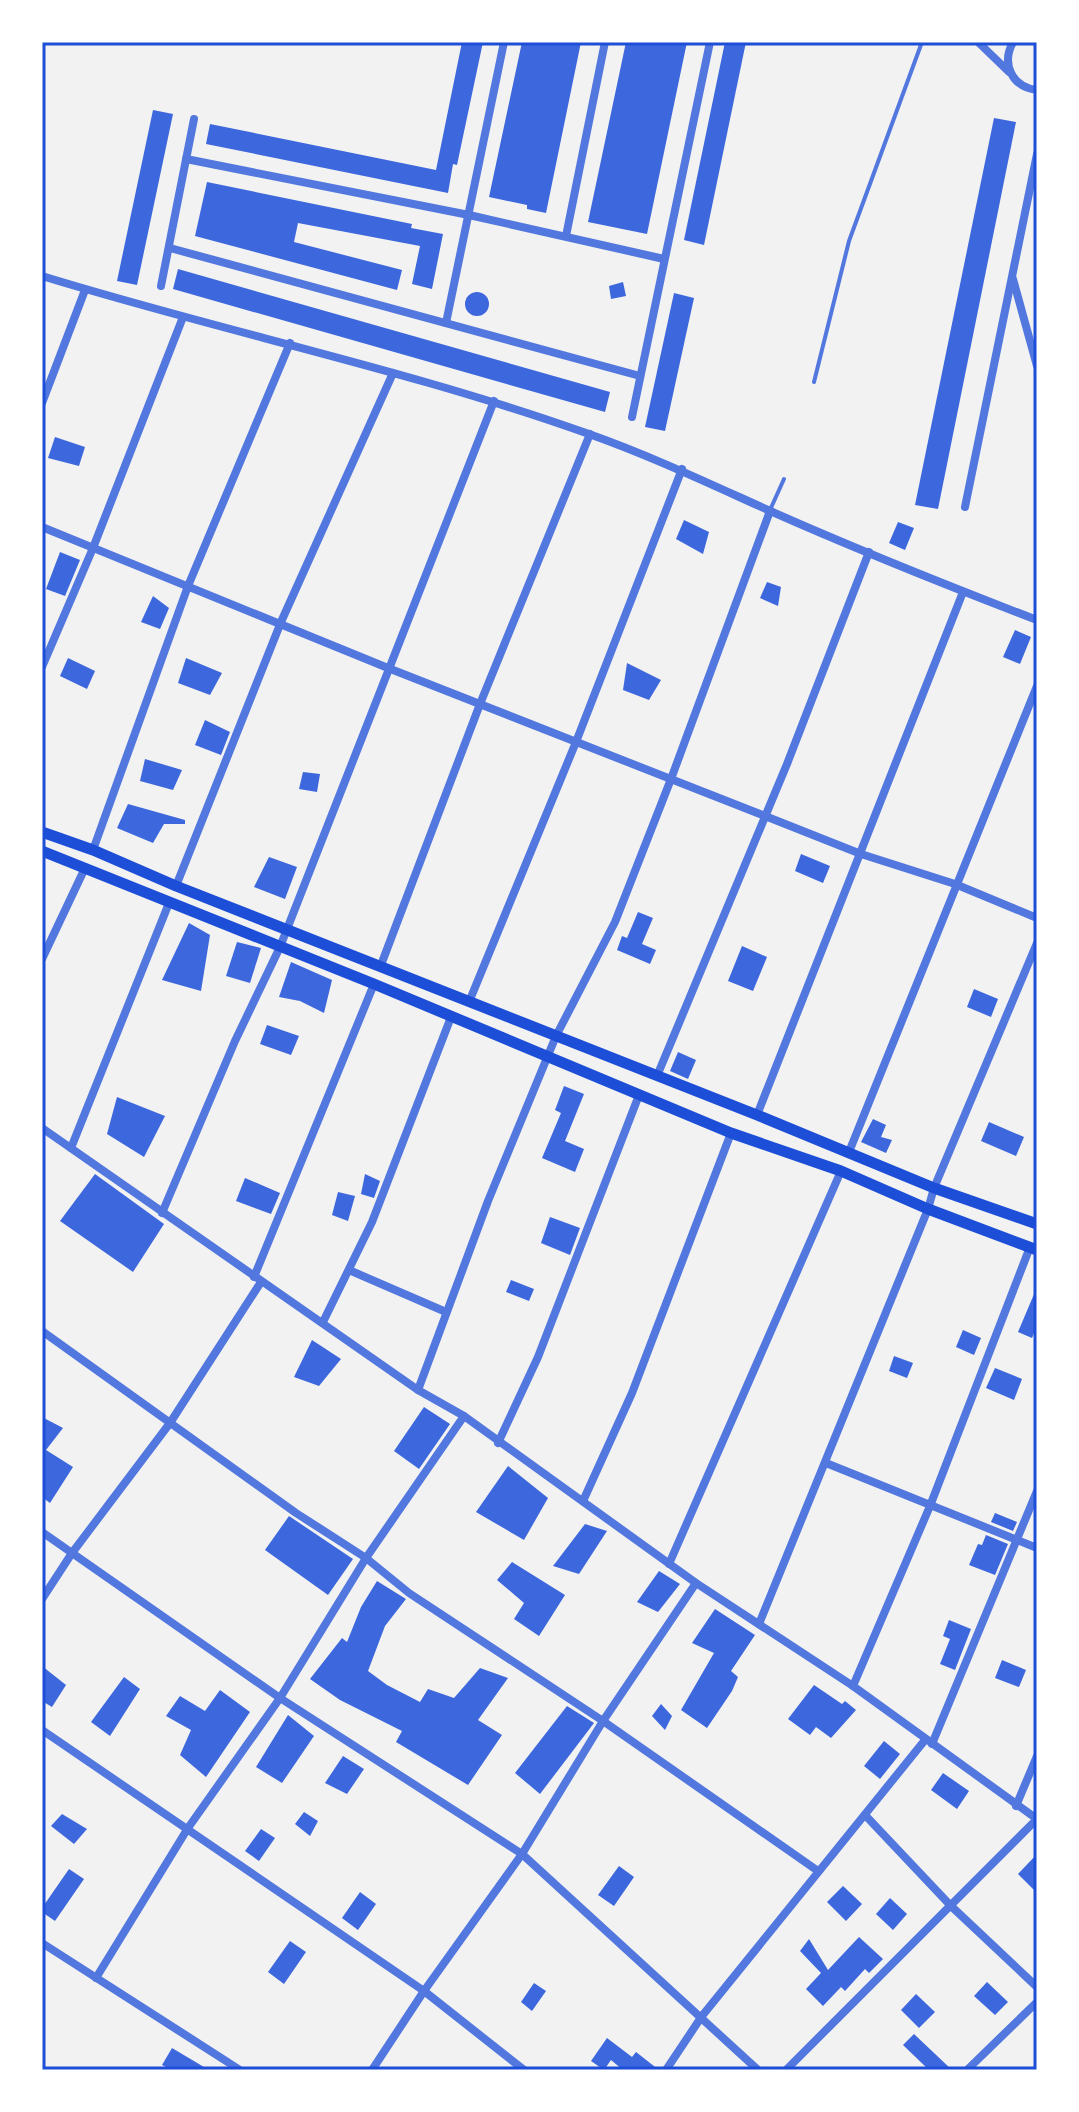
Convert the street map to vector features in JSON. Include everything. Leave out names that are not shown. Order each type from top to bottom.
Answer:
[{"type":"main road","points":[[42,832],[934,1188],[1037,1224]]},
{"type":"main road","points":[[42,851],[374,984],[731,1133],[841,1171],[928,1209],[1033,1248]]},
{"type":"street","points":[[446,323],[504,42]]},
{"type":"street","points":[[566,236],[605,42]]},
{"type":"street","points":[[632,417],[710,42]]},
{"type":"street","points":[[978,42],[1016,81],[1036,92]]},
{"type":"street","points":[[1010,73],[1008,54],[1013,42]]},
{"type":"street","points":[[161,286],[194,119]]},
{"type":"street","points":[[965,507],[1037,154]]},
{"type":"street","points":[[186,159],[469,215],[664,259]]},
{"type":"street","points":[[170,248],[640,376]]},
{"type":"street","points":[[1012,275],[1037,366]]},
{"type":"street","points":[[42,276],[494,401],[590,434],[682,469],[770,511],[1037,620]]},
{"type":"street","points":[[42,403],[85,290]]},
{"type":"street","points":[[42,667],[93,548],[183,317]]},
{"type":"street","points":[[93,850],[188,586],[290,343]]},
{"type":"street","points":[[176,886],[281,622],[393,373]]},
{"type":"street","points":[[162,1213],[235,1041],[280,947],[494,401]]},
{"type":"street","points":[[381,965],[480,704],[590,434]]},
{"type":"street","points":[[469,1002],[576,742],[682,469]]},
{"type":"street","points":[[418,1390],[488,1201],[556,1036],[615,922],[770,511]]},
{"type":"street","points":[[42,527],[388,668],[861,854],[955,884],[1037,918]]},
{"type":"street","points":[[657,1076],[765,816],[869,552]]},
{"type":"street","points":[[757,1115],[963,592]]},
{"type":"street","points":[[849,1152],[1037,686]]},
{"type":"street","points":[[42,959],[85,868]]},
{"type":"street","points":[[71,1148],[169,903]]},
{"type":"street","points":[[759,1624],[934,1188],[1037,943]]},
{"type":"street","points":[[42,1599],[72,1553],[170,1423],[258,1280],[374,984]]},
{"type":"street","points":[[323,1322],[372,1222],[451,1017]]},
{"type":"street","points":[[498,1443],[538,1357],[639,1095]]},
{"type":"street","points":[[43,1131],[418,1390],[464,1416],[696,1583],[853,1686],[1037,1819],[786,2070]]},
{"type":"street","points":[[583,1501],[632,1393],[731,1133]]},
{"type":"street","points":[[669,1564],[841,1171]]},
{"type":"street","points":[[853,1686],[930,1506],[1033,1248]]},
{"type":"street","points":[[349,1270],[446,1312]]},
{"type":"street","points":[[42,1331],[296,1513],[366,1558],[409,1593],[603,1721],[818,1871]]},
{"type":"street","points":[[96,1978],[188,1828],[280,1698],[366,1558],[464,1416]]},
{"type":"street","points":[[826,1463],[1037,1548]]},
{"type":"street","points":[[666,2070],[702,2016],[818,1871],[928,1742],[1037,1491]]},
{"type":"street","points":[[42,1532],[280,1698],[522,1854],[758,2070]]},
{"type":"street","points":[[372,2070],[522,1854],[603,1721],[696,1583]]},
{"type":"street","points":[[42,1730],[424,1991],[524,2070]]},
{"type":"street","points":[[1016,1806],[1037,1756]]},
{"type":"street","points":[[865,1815],[951,1906],[1037,1987]]},
{"type":"street","points":[[42,1943],[240,2070]]},
{"type":"street","points":[[967,2070],[1037,2002]]},
{"type":"lane","points":[[814,382],[849,241],[922,42]]},
{"type":"lane","points":[[770,511],[784,479]]},
{"type":"building","points":[[462,42],[483,42],[457,165],[453,164],[448,193],[206,144],[210,124],[436,170]]},
{"type":"building","points":[[522,42],[581,42],[546,213],[527,209],[527,205],[489,197]]},
{"type":"building","points":[[626,42],[687,42],[647,234],[588,222]]},
{"type":"building","points":[[725,42],[746,42],[704,245],[684,240]]},
{"type":"building","points":[[153,110],[173,114],[137,285],[117,281]]},
{"type":"building","points":[[994,118],[1016,122],[938,509],[915,505]]},
{"type":"building","points":[[207,182],[412,224],[411,228],[443,234],[432,289],[412,284],[420,246],[298,223],[294,242],[402,270],[397,290],[195,236]]},
{"type":"building","points":[[178,269],[610,392],[605,412],[173,289]]},
{"type":"building","points":[[623,282],[626,296],[611,299],[609,286]]},
{"type":"building","points":[[477,292],[485,296],[489,304],[485,312],[477,316],[469,312],[465,304],[469,296]]},
{"type":"building","points":[[674,293],[694,298],[665,431],[645,427]]},
{"type":"building","points":[[55,437],[85,447],[79,466],[48,458]]},
{"type":"building","points":[[684,520],[709,532],[703,554],[676,539]]},
{"type":"building","points":[[898,522],[914,528],[905,550],[889,543]]},
{"type":"building","points":[[60,552],[80,560],[65,596],[46,589]]},
{"type":"building","points":[[767,582],[781,587],[778,606],[760,598]]},
{"type":"building","points":[[153,596],[169,608],[160,629],[141,622]]},
{"type":"building","points":[[1015,630],[1031,637],[1020,664],[1003,657]]},
{"type":"building","points":[[68,658],[95,671],[87,689],[60,676]]},
{"type":"building","points":[[186,658],[222,673],[210,695],[178,683]]},
{"type":"building","points":[[627,663],[661,680],[649,700],[623,690]]},
{"type":"building","points":[[205,720],[230,732],[221,755],[195,745]]},
{"type":"building","points":[[145,759],[182,770],[173,790],[140,781]]},
{"type":"building","points":[[303,772],[320,774],[317,792],[299,789]]},
{"type":"building","points":[[128,804],[185,820],[185,824],[164,824],[153,843],[117,828]]},
{"type":"building","points":[[801,854],[830,866],[823,883],[795,871]]},
{"type":"building","points":[[269,857],[297,867],[285,899],[254,887]]},
{"type":"building","points":[[638,912],[653,918],[642,944],[656,950],[650,964],[617,950],[622,936],[627,938]]},
{"type":"building","points":[[189,923],[210,935],[201,991],[162,980]]},
{"type":"building","points":[[237,942],[261,948],[250,983],[226,976]]},
{"type":"building","points":[[742,946],[767,957],[753,991],[728,981]]},
{"type":"building","points":[[291,962],[332,980],[324,1013],[300,1001],[279,997]]},
{"type":"building","points":[[974,989],[998,999],[991,1017],[967,1007]]},
{"type":"building","points":[[267,1025],[299,1036],[291,1055],[260,1044]]},
{"type":"building","points":[[678,1052],[696,1060],[688,1079],[670,1071]]},
{"type":"building","points":[[564,1086],[584,1094],[565,1141],[584,1149],[575,1172],[542,1158],[561,1113],[555,1110]]},
{"type":"building","points":[[117,1097],[165,1116],[144,1157],[107,1134]]},
{"type":"building","points":[[873,1119],[886,1125],[881,1137],[892,1140],[886,1153],[861,1142]]},
{"type":"building","points":[[989,1122],[1024,1137],[1016,1156],[981,1141]]},
{"type":"building","points":[[95,1174],[164,1224],[133,1272],[60,1221]]},
{"type":"building","points":[[365,1174],[380,1181],[374,1198],[361,1194]]},
{"type":"building","points":[[245,1178],[280,1193],[271,1214],[236,1201]]},
{"type":"building","points":[[338,1192],[355,1196],[348,1221],[332,1215]]},
{"type":"building","points":[[550,1217],[580,1228],[570,1255],[541,1243]]},
{"type":"building","points":[[511,1280],[534,1289],[529,1301],[506,1292]]},
{"type":"building","points":[[1037,1287],[1037,1326],[1032,1338],[1018,1332]]},
{"type":"building","points":[[963,1330],[981,1338],[974,1355],[956,1347]]},
{"type":"building","points":[[312,1340],[341,1359],[319,1386],[294,1377]]},
{"type":"building","points":[[894,1356],[913,1363],[907,1378],[889,1371]]},
{"type":"building","points":[[995,1368],[1022,1379],[1014,1400],[986,1388]]},
{"type":"building","points":[[424,1407],[450,1424],[419,1469],[394,1451]]},
{"type":"building","points":[[42,1417],[63,1428],[46,1450],[73,1467],[50,1503],[42,1497]]},
{"type":"building","points":[[508,1466],[548,1498],[524,1540],[476,1512]]},
{"type":"building","points":[[995,1513],[1017,1522],[1013,1531],[991,1522]]},
{"type":"building","points":[[289,1516],[353,1559],[328,1595],[265,1550]]},
{"type":"building","points":[[585,1524],[607,1531],[579,1574],[553,1566]]},
{"type":"building","points":[[986,1535],[1008,1544],[995,1575],[969,1565],[978,1544],[982,1545]]},
{"type":"building","points":[[512,1562],[565,1595],[539,1636],[514,1619],[524,1603],[497,1580]]},
{"type":"building","points":[[659,1571],[680,1584],[658,1612],[637,1602]]},
{"type":"building","points":[[377,1581],[406,1599],[385,1626],[368,1671],[420,1702],[428,1689],[454,1698],[480,1668],[508,1678],[478,1720],[502,1735],[468,1785],[396,1742],[402,1731],[340,1700],[310,1679],[342,1638],[347,1642],[361,1607]]},
{"type":"building","points":[[715,1609],[755,1635],[731,1671],[738,1677],[732,1691],[707,1728],[681,1710],[714,1653],[692,1643]]},
{"type":"building","points":[[949,1620],[971,1629],[955,1670],[940,1664],[950,1639],[943,1636]]},
{"type":"building","points":[[1002,1660],[1026,1670],[1019,1687],[995,1678]]},
{"type":"building","points":[[42,1666],[66,1685],[52,1707],[42,1701]]},
{"type":"building","points":[[124,1677],[140,1689],[110,1736],[91,1722]]},
{"type":"building","points":[[814,1685],[856,1710],[831,1738],[816,1727],[810,1735],[788,1719]]},
{"type":"building","points":[[220,1690],[250,1712],[206,1777],[180,1755],[191,1730],[166,1716],[180,1696],[205,1711]]},
{"type":"building","points":[[661,1704],[672,1716],[665,1730],[652,1716]]},
{"type":"building","points":[[567,1706],[594,1723],[540,1794],[515,1773]]},
{"type":"building","points":[[288,1715],[314,1736],[282,1783],[256,1767]]},
{"type":"building","points":[[884,1741],[900,1754],[880,1779],[864,1766]]},
{"type":"building","points":[[343,1756],[364,1769],[347,1794],[325,1783]]},
{"type":"building","points":[[943,1773],[969,1791],[957,1809],[931,1790]]},
{"type":"building","points":[[304,1812],[318,1821],[310,1836],[295,1824]]},
{"type":"building","points":[[62,1814],[87,1829],[74,1844],[51,1826]]},
{"type":"building","points":[[261,1829],[275,1838],[259,1861],[245,1851]]},
{"type":"building","points":[[1037,1854],[1037,1893],[1018,1874]]},
{"type":"building","points":[[619,1866],[634,1877],[614,1906],[598,1895]]},
{"type":"building","points":[[69,1869],[84,1879],[55,1921],[42,1912],[42,1908]]},
{"type":"building","points":[[843,1886],[862,1904],[846,1921],[827,1902]]},
{"type":"building","points":[[360,1892],[376,1904],[358,1930],[342,1918]]},
{"type":"building","points":[[890,1898],[907,1914],[893,1930],[876,1914]]},
{"type":"building","points":[[859,1937],[883,1959],[869,1973],[865,1969],[845,1991],[841,1987],[823,2006],[806,1989],[821,1973],[800,1951],[809,1939],[828,1970]]},
{"type":"building","points":[[290,1941],[306,1952],[284,1984],[268,1972]]},
{"type":"building","points":[[987,1982],[1008,2002],[995,2015],[974,1996]]},
{"type":"building","points":[[534,1983],[546,1991],[532,2011],[521,2002]]},
{"type":"building","points":[[916,1994],[935,2012],[919,2028],[901,2010]]},
{"type":"building","points":[[914,2034],[952,2070],[929,2070],[903,2045]]},
{"type":"building","points":[[607,2038],[632,2057],[636,2052],[659,2070],[623,2070],[611,2060],[604,2070],[591,2061]]},
{"type":"building","points":[[172,2048],[209,2070],[172,2070],[162,2065]]}]
